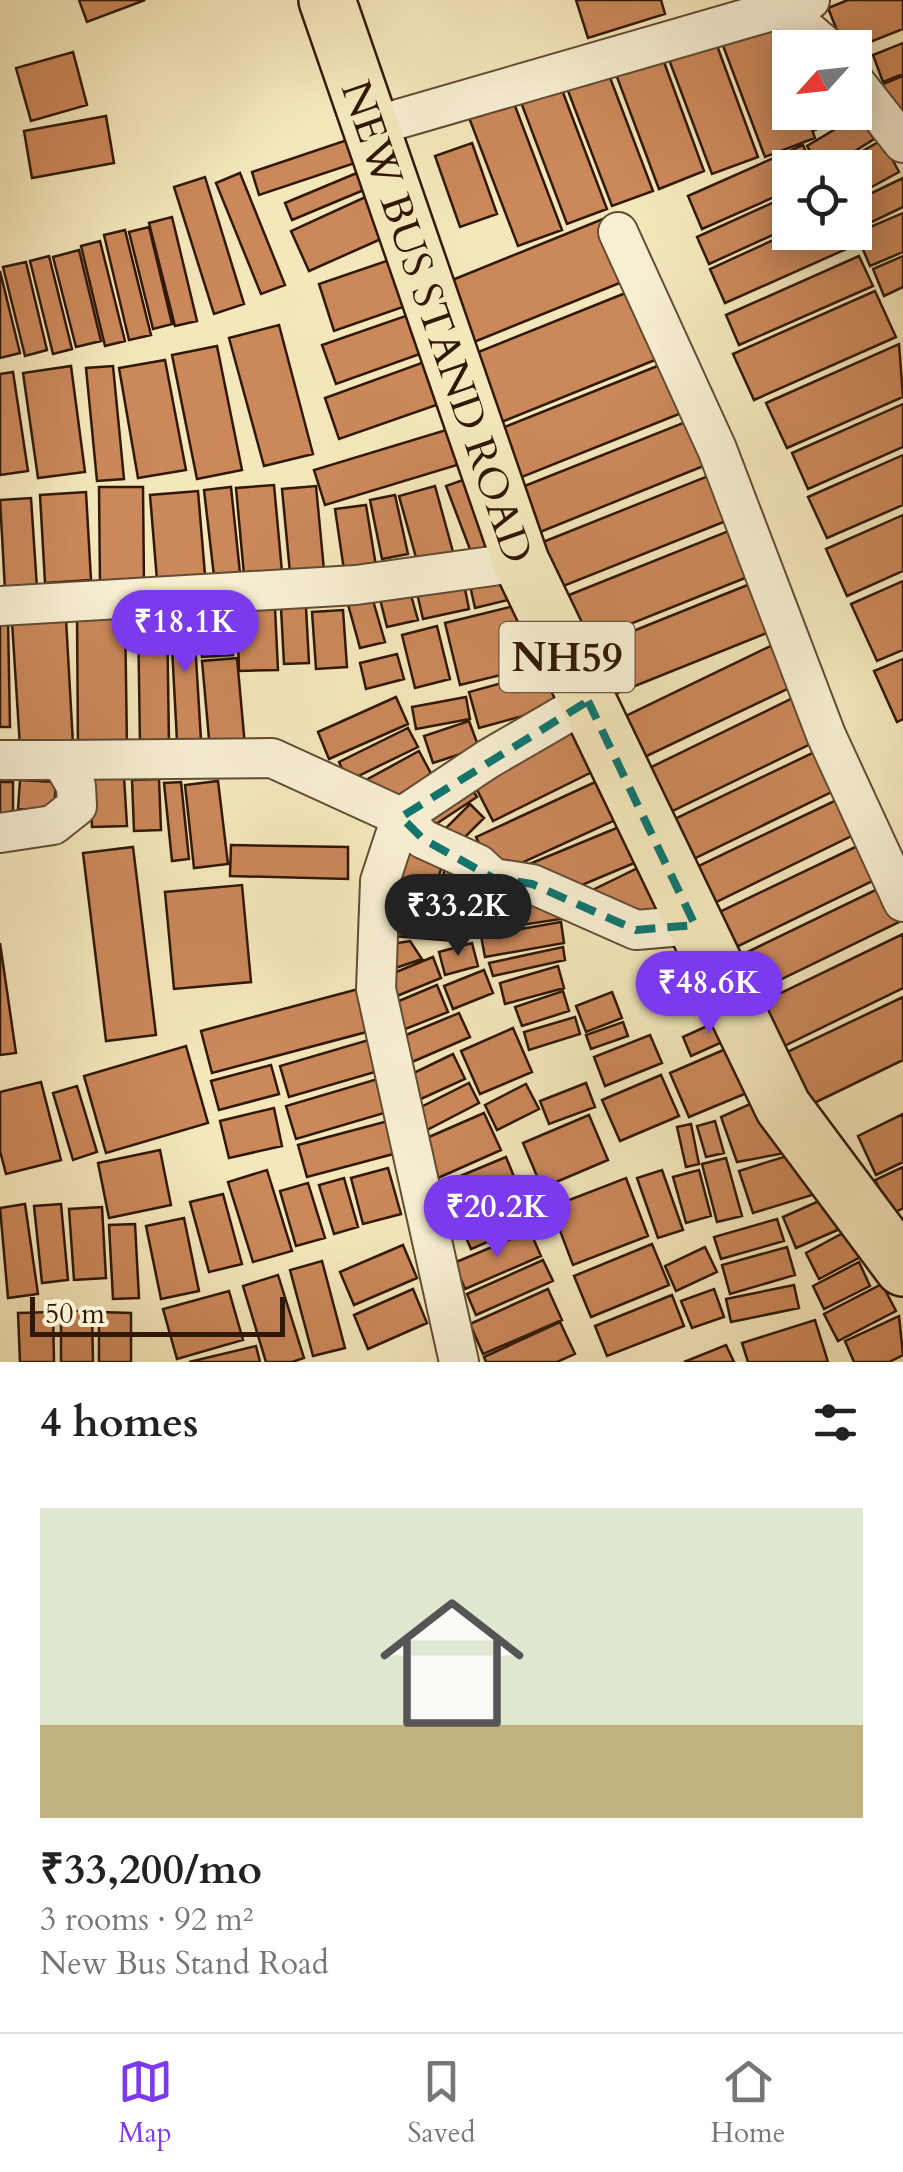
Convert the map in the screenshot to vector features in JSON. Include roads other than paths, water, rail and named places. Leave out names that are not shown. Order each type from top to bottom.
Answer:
[{"type":"highway","name":"NEW BUS STAND ROAD","points":[[328,0],[521,562],[783,1106],[903,1268]]},
{"type":"street","points":[[370,127],[797,5],[815,30]]},
{"type":"street","points":[[872,104],[903,143]]},
{"type":"street","points":[[618,232],[717,449],[826,734],[903,902]]},
{"type":"street","points":[[0,606],[356,585],[521,562]]},
{"type":"street","points":[[459,1362],[376,990],[380,881],[401,817],[488,758],[588,701]]},
{"type":"street","points":[[0,760],[272,758],[401,817],[423,840],[478,864],[493,878],[532,884],[636,930],[696,925]]},
{"type":"street","points":[[0,833],[53,825],[77,806],[76,786],[61,760]]}]
